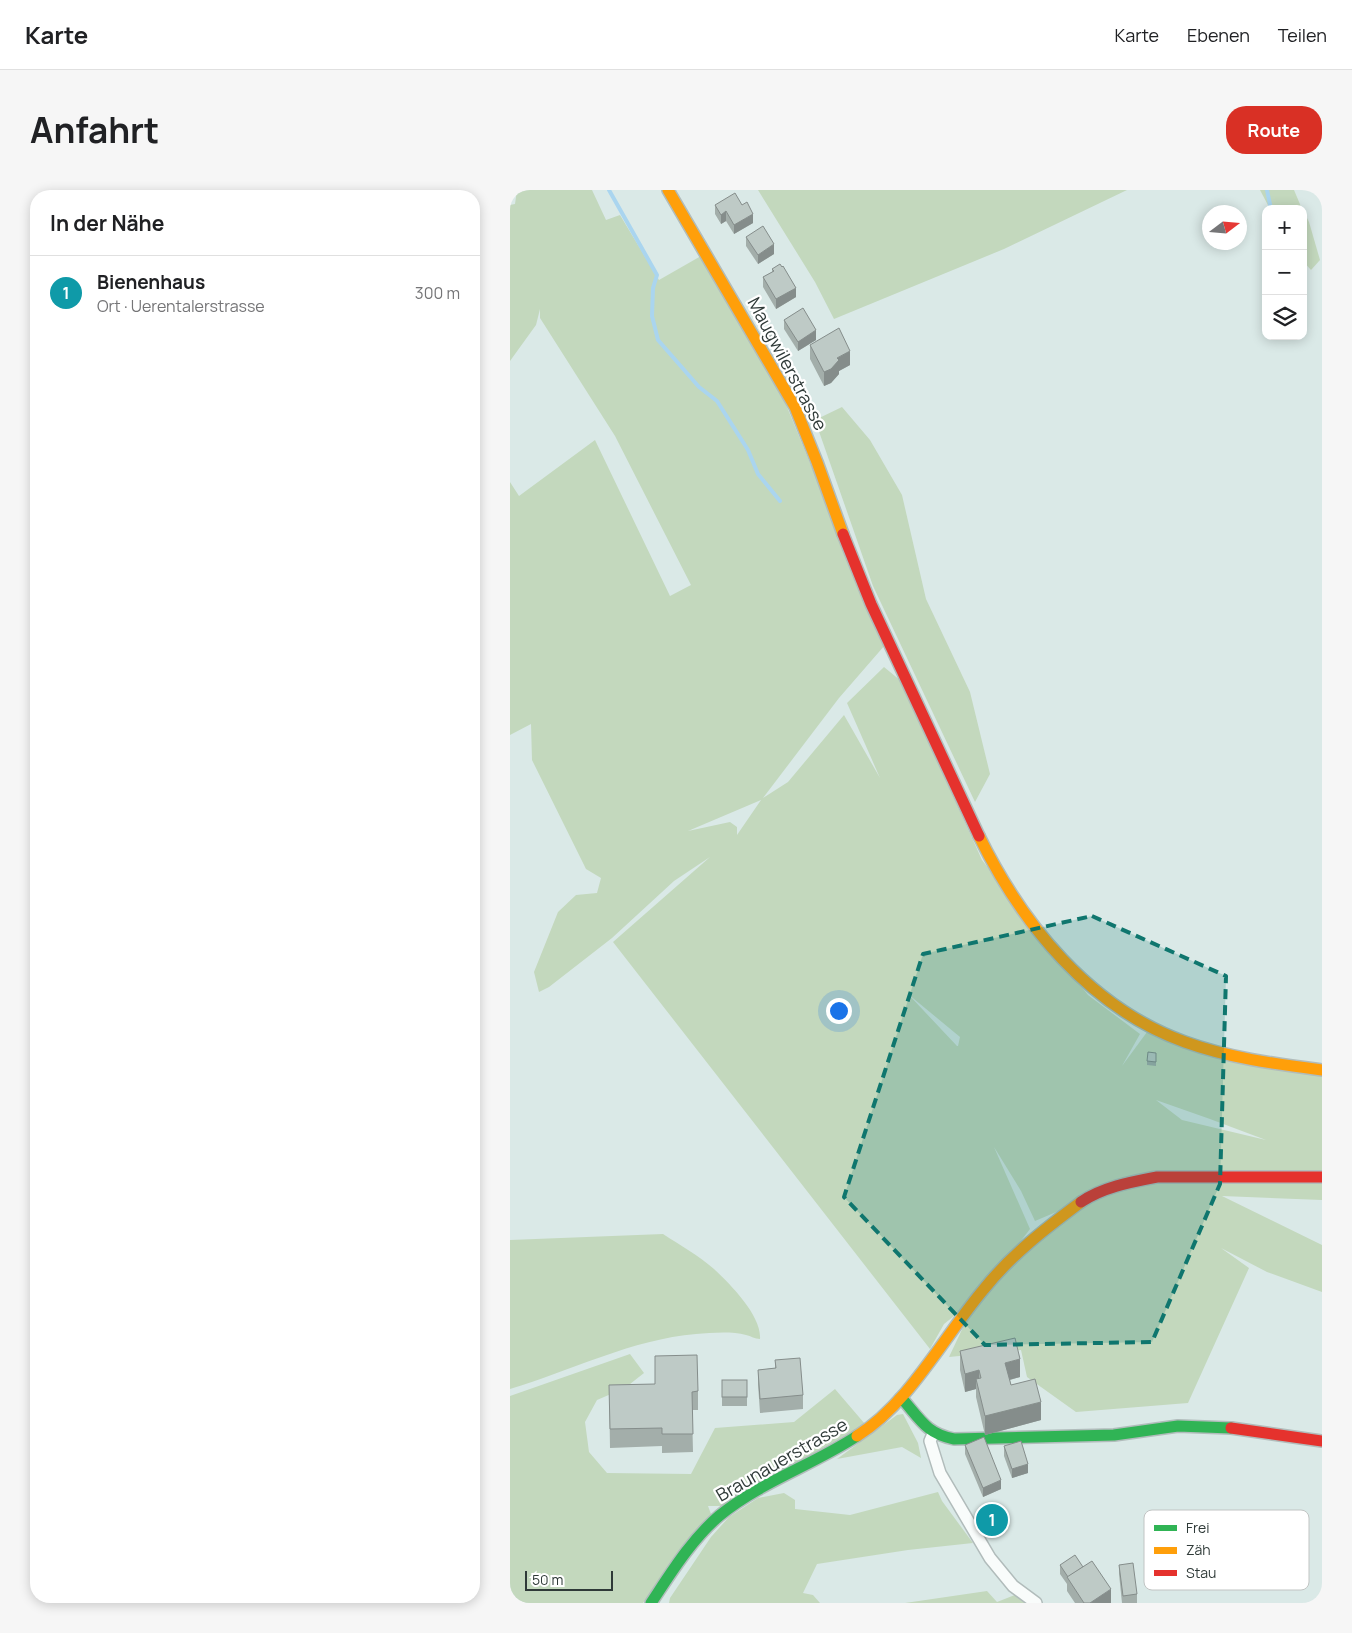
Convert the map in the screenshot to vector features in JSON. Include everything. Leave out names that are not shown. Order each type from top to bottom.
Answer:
[{"type":"street","name":"Maugwilerstrasse","points":[[668,190],[795,407],[810,441],[851,555],[892,647],[995,867],[1028,918],[1068,966],[1090,985],[1114,1004],[1168,1035],[1201,1047],[1245,1057],[1322,1070]]},
{"type":"street","name":"Braunauerstrasse","points":[[651,1603],[695,1540],[720,1515],[745,1498],[860,1436],[882,1419],[900,1399],[1000,1270],[1049,1226],[1082,1201],[1096,1193],[1134,1181],[1157,1178],[1322,1177]]},
{"type":"street","points":[[900,1399],[905,1402],[933,1434],[939,1437],[963,1440],[1114,1434],[1178,1426],[1210,1426],[1322,1441]]},
{"type":"street","points":[[933,1434],[930,1441],[940,1473],[990,1558],[1022,1594],[1036,1603]]},
{"type":"highlighted area","points":[[1092,916],[1226,976],[1220,1184],[1152,1342],[985,1345],[844,1197],[923,954]]},
{"type":"green space","points":[[517,190],[592,190],[606,220],[620,215],[659,280],[701,256],[780,390],[885,645],[839,698],[763,798],[788,782],[844,715],[880,778],[847,703],[884,667],[901,681],[982,860],[1088,995],[1140,1034],[1122,1066],[1147,1032],[1322,1077],[1322,1200],[1222,1196],[1322,1245],[1322,1292],[1267,1272],[1221,1248],[1249,1268],[1188,1403],[1076,1412],[1027,1377],[1021,1350],[949,1357],[966,1321],[1010,1264],[1082,1201],[1035,1221],[1021,1191],[994,1147],[1030,1229],[978,1297],[944,1324],[930,1349],[613,942],[710,857],[674,881],[612,938],[549,987],[539,992],[534,972],[558,912],[576,895],[597,893],[601,878],[586,869],[532,760],[531,724],[510,735],[510,482],[519,496],[595,440],[670,596],[691,585],[615,436],[540,318],[540,309],[536,325],[510,361],[510,205],[515,204]],"holes":[[[761,800],[737,835],[737,827],[730,822],[688,831]],[[908,994],[960,1037],[957,1046]],[[1156,1100],[1266,1140],[1182,1120]]]},
{"type":"green space","points":[[758,190],[1127,190],[1004,249],[834,319],[815,282]]},
{"type":"green space","points":[[1260,190],[1294,190],[1300,205],[1268,205]]},
{"type":"green space","points":[[1307,218],[1320,260],[1311,270],[1307,266]]},
{"type":"green space","points":[[842,407],[870,440],[902,495],[926,599],[970,692],[990,774],[975,802],[873,586],[815,420]]},
{"type":"green space","points":[[663,1234],[714,1269],[728,1283],[751,1311],[756,1320],[760,1339],[748,1335],[728,1333],[672,1337],[625,1349],[510,1389],[510,1240]]},
{"type":"green space","points":[[630,1354],[644,1373],[625,1388],[597,1400],[585,1422],[589,1452],[607,1473],[691,1474],[715,1428],[794,1422],[835,1389],[865,1424],[721,1506],[708,1506],[711,1514],[643,1603],[510,1603],[510,1396]]},
{"type":"green space","points":[[903,1414],[918,1443],[921,1458],[902,1447],[837,1459],[897,1415]]},
{"type":"green space","points":[[938,1492],[942,1501],[973,1543],[908,1550],[817,1564],[803,1593],[813,1595],[820,1603],[669,1603],[670,1598],[711,1537],[729,1517],[758,1498],[784,1493],[795,1500],[795,1509],[850,1515]]},
{"type":"green space","points":[[987,1591],[997,1602],[1020,1593],[1030,1603],[905,1603]]},
{"type":"building","points":[[735,193],[742,205],[747,202],[753,214],[734,225],[726,211],[721,215],[715,205]]},
{"type":"building","points":[[763,226],[774,244],[758,255],[746,237]]},
{"type":"building","points":[[780,264],[796,288],[776,299],[763,277],[774,271],[772,269]]},
{"type":"building","points":[[803,308],[816,330],[798,342],[784,320]]},
{"type":"building","points":[[839,328],[850,351],[837,358],[839,360],[831,369],[824,372],[810,345]]},
{"type":"building","points":[[772,330],[776,336],[772,339],[768,333]]},
{"type":"building","points":[[1148,1052],[1156,1053],[1156,1062],[1147,1061]]},
{"type":"building","points":[[1015,1338],[1020,1359],[1005,1363],[1011,1385],[1035,1379],[1041,1402],[985,1416],[976,1379],[981,1378],[979,1370],[965,1374],[960,1351]]},
{"type":"building","points":[[697,1355],[698,1391],[692,1392],[693,1434],[662,1434],[662,1428],[610,1429],[609,1385],[655,1384],[655,1356]]},
{"type":"building","points":[[800,1358],[803,1395],[760,1399],[758,1370],[776,1368],[775,1360]]},
{"type":"building","points":[[722,1380],[747,1380],[747,1397],[722,1397]]},
{"type":"building","points":[[984,1437],[1001,1480],[983,1488],[965,1445]]},
{"type":"building","points":[[1021,1441],[1028,1464],[1012,1469],[1004,1446]]},
{"type":"building","points":[[994,1511],[996,1517],[991,1519],[989,1513]]},
{"type":"building","points":[[1075,1555],[1083,1567],[1068,1577],[1060,1565]]},
{"type":"building","points":[[1092,1561],[1111,1589],[1090,1603],[1084,1603],[1067,1577]]},
{"type":"building","points":[[1133,1563],[1137,1594],[1123,1596],[1119,1565]]},
{"type":"waterway","points":[[609,190],[657,275],[653,288],[652,316],[658,340],[699,387],[717,401],[748,450],[758,474],[780,501]]},
{"type":"waterway","points":[[1267,190],[1270,205]]},
{"type":"traffic: fast","points":[[900,1399],[931,1430],[954,1439],[1114,1435],[1178,1426],[1231,1428]]},
{"type":"traffic: fast","points":[[651,1603],[690,1546],[719,1516],[769,1483],[823,1456],[857,1436]]},
{"type":"traffic: slow","points":[[668,190],[795,407],[843,534]]},
{"type":"traffic: slow","points":[[979,836],[996,869],[1038,931],[1062,959],[1089,985],[1119,1008],[1151,1027],[1202,1048],[1253,1060],[1322,1070]]},
{"type":"traffic: slow","points":[[857,1436],[876,1422],[910,1388],[969,1307],[994,1277],[1017,1253],[1081,1202]]},
{"type":"traffic: jam","points":[[843,534],[871,604],[979,836]]},
{"type":"traffic: jam","points":[[1081,1202],[1098,1192],[1127,1183],[1157,1177],[1322,1177]]},
{"type":"traffic: jam","points":[[1231,1428],[1322,1441]]},
{"type":"place","name":"Bienenhaus","points":[[992,1520]]}]
